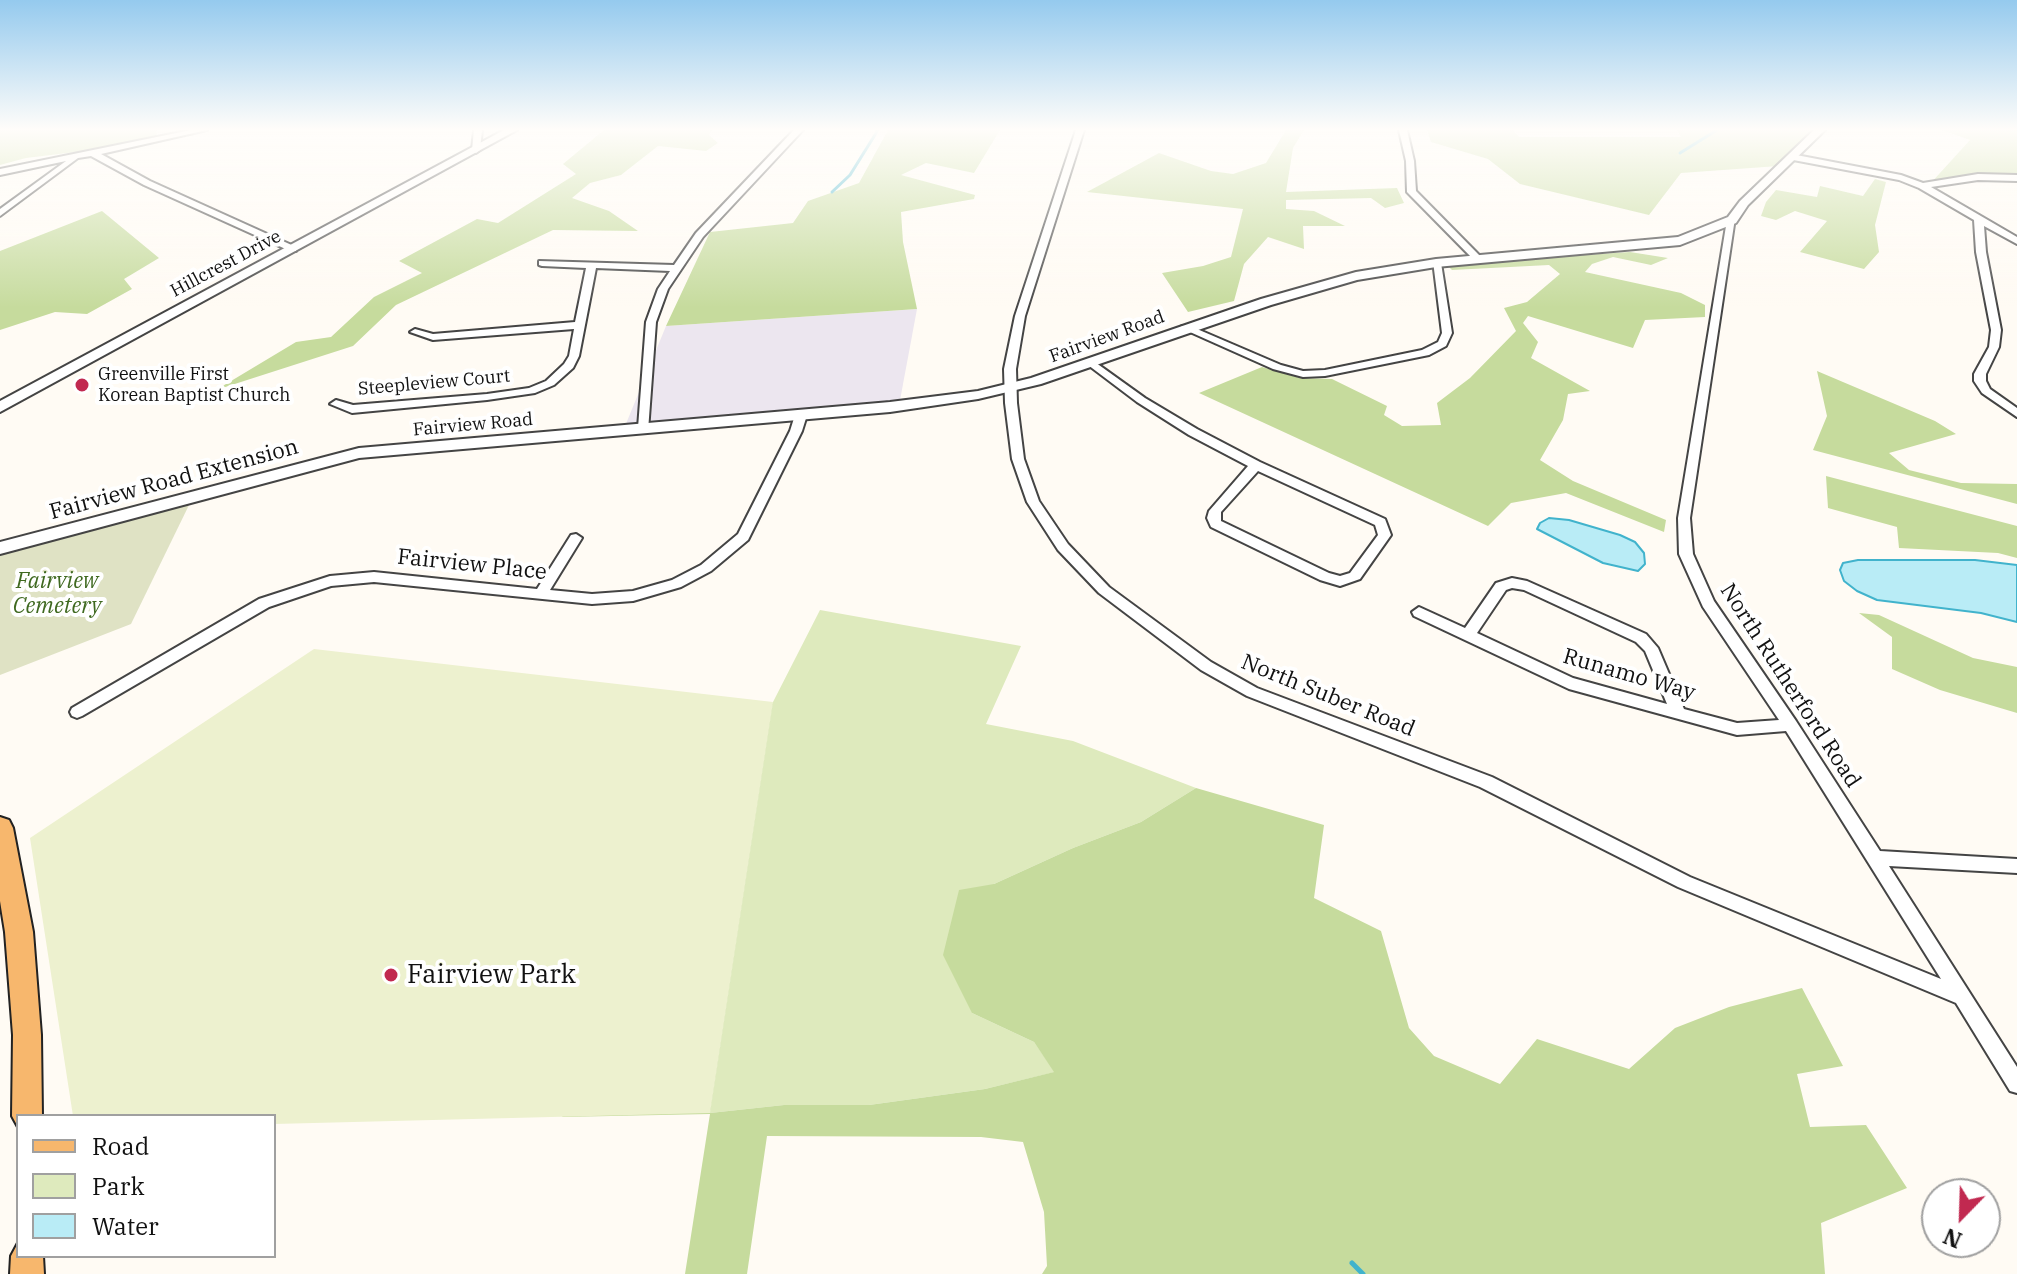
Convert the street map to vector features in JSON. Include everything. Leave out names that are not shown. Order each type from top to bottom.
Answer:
[{"type":"main road","points":[[0,828],[19,932],[27,1035],[27,1114]]},
{"type":"street","points":[[0,213],[32,189]]},
{"type":"street","points":[[161,189],[293,249]]},
{"type":"street","name":"Hillcrest Drive","points":[[0,407],[403,189]]},
{"type":"street","points":[[644,428],[651,322],[655,306],[675,268],[699,235],[742,189]]},
{"type":"street","name":"North Suber Road","points":[[1060,189],[1029,281],[1014,345],[1011,387],[1018,459],[1033,502],[1049,528],[1104,590],[1206,666],[1276,702],[1486,782],[1684,882],[1963,997]]},
{"type":"street","points":[[1412,189],[1478,259]]},
{"type":"street","name":"Fairview Road","points":[[359,453],[801,415],[929,402],[1011,387],[1332,282],[1436,263],[1669,243],[1700,235],[1732,220],[1758,189]]},
{"type":"street","points":[[1928,189],[2017,241]]},
{"type":"street","name":"North Rutherford Road","points":[[1732,220],[1696,437],[1684,535],[1694,578],[1877,858],[2017,1084]]},
{"type":"street","points":[[1979,220],[1981,252],[1996,330],[1994,347],[1980,374],[1980,381],[1986,391],[2017,413]]},
{"type":"street","points":[[542,263],[675,268]]},
{"type":"street","points":[[1186,328],[1277,367],[1303,374],[1325,373],[1425,353],[1442,344],[1447,333],[1436,263]]},
{"type":"street","name":"Steepleview Court","points":[[336,404],[352,409],[531,391],[550,383],[569,366],[591,266]]},
{"type":"street","points":[[415,332],[433,337],[580,325]]},
{"type":"street","points":[[1092,363],[1166,416],[1256,465],[1381,522],[1385,535],[1355,576],[1340,581],[1325,577],[1216,524],[1213,518],[1215,511],[1256,465]]},
{"type":"street","name":"Fairview Place","points":[[77,712],[244,613],[314,585],[374,577],[592,599],[633,596],[676,584],[706,568],[736,546],[751,526],[801,415]]},
{"type":"street","name":"Fairview Road Extension","points":[[0,548],[359,453]]},
{"type":"street","points":[[541,593],[576,538]]},
{"type":"street","points":[[1468,635],[1501,586],[1512,583],[1527,586],[1641,638],[1651,648],[1678,712]]},
{"type":"street","name":"Runamo Way","points":[[1419,612],[1569,683],[1737,729],[1791,725]]},
{"type":"street","points":[[1877,858],[2017,866]]},
{"type":"shaded area","points":[[917,309],[898,411],[621,436],[666,326]]},
{"type":"green space","points":[[551,189],[582,189],[572,198],[609,211],[638,231],[553,230],[396,305],[353,346],[216,390],[296,342],[331,337],[374,297],[422,273],[399,261],[477,219],[498,223]]},
{"type":"green space","points":[[841,189],[954,189],[975,195],[974,199],[901,212],[903,242],[917,309],[666,326],[710,232],[793,223],[808,201]]},
{"type":"green space","points":[[1092,189],[1286,189],[1286,192],[1398,189],[1404,203],[1385,208],[1371,198],[1286,200],[1286,209],[1314,211],[1345,226],[1303,226],[1304,249],[1268,237],[1244,264],[1234,301],[1188,312],[1162,273],[1203,266],[1231,257],[1243,209],[1087,192]]},
{"type":"green space","points":[[1543,189],[1668,189],[1649,215]]},
{"type":"green space","points":[[1819,189],[1835,189],[1863,196],[1868,189],[1884,189],[1875,225],[1879,252],[1864,269],[1800,252],[1827,221],[1795,211],[1776,220],[1761,216],[1766,202],[1776,190],[1817,197]]},
{"type":"green space","points":[[102,211],[159,258],[124,279],[132,289],[87,314],[55,312],[0,330],[0,251]]},
{"type":"green space","points":[[1630,252],[1668,258],[1651,265],[1613,257],[1592,264],[1585,272],[1681,293],[1705,305],[1705,317],[1645,320],[1633,348],[1528,316],[1523,323],[1538,342],[1531,358],[1590,391],[1568,394],[1563,420],[1540,460],[1573,481],[1666,520],[1664,532],[1566,493],[1511,503],[1488,526],[1199,393],[1262,367],[1300,378],[1332,379],[1387,406],[1384,415],[1402,426],[1441,425],[1437,403],[1470,378],[1516,331],[1504,308],[1527,302],[1560,274],[1549,265],[1452,270],[1446,264]]},
{"type":"green space","points":[[1817,371],[1935,421],[1956,434],[1889,453],[1909,470],[1961,483],[2017,484],[2017,504],[1813,450],[1827,416]]},
{"type":"green space","points":[[1826,476],[2017,526],[2017,558],[1998,553],[1899,548],[1897,527],[1828,508]]},
{"type":"green space","name":"Fairview Cemetery","points":[[190,503],[131,624],[0,675],[0,553]]},
{"type":"green space","points":[[820,610],[1021,646],[986,724],[1073,741],[1196,788],[1141,822],[1073,848],[994,884],[972,1013],[1034,1042],[1055,1072],[985,1089],[869,1105],[784,1105],[710,1113],[773,702]]},
{"type":"green space","points":[[1859,613],[1879,615],[1973,658],[2017,667],[2017,713],[1940,690],[1892,669],[1892,637]]},
{"type":"green space","name":"Fairview Park","points":[[314,649],[773,702],[710,1113],[276,1124],[276,1114],[73,1114],[30,838]]},
{"type":"green space","points":[[773,702],[710,1113],[784,1105],[869,1105],[985,1089],[1054,1072],[1034,1042],[972,1013],[943,955],[959,890],[994,884],[1073,848],[1141,822],[1196,788],[1324,825],[1314,898],[1381,931],[1409,1028],[1434,1056],[1500,1084],[1537,1039],[1629,1069],[1675,1028],[1729,1007],[1802,988],[1843,1066],[1797,1074],[1810,1127],[1866,1125],[1907,1188],[1821,1223],[1825,1274],[1042,1274],[1047,1266],[1044,1212],[1023,1142],[981,1137],[767,1136],[747,1274],[685,1274],[710,1114],[562,1117]]},
{"type":"water","points":[[1549,518],[1569,520],[1635,542],[1644,553],[1645,564],[1638,571],[1603,563],[1537,529]]},
{"type":"water","points":[[1858,560],[1975,560],[2017,565],[2017,622],[1981,613],[1877,600],[1844,581],[1840,570],[1843,563]]},
{"type":"waterway","points":[[1352,1263],[1363,1274]]},
{"type":"place","name":"Greenville First Korean Baptist Church","points":[[82,385]]},
{"type":"place","name":"Fairview Park","points":[[391,975]]}]
